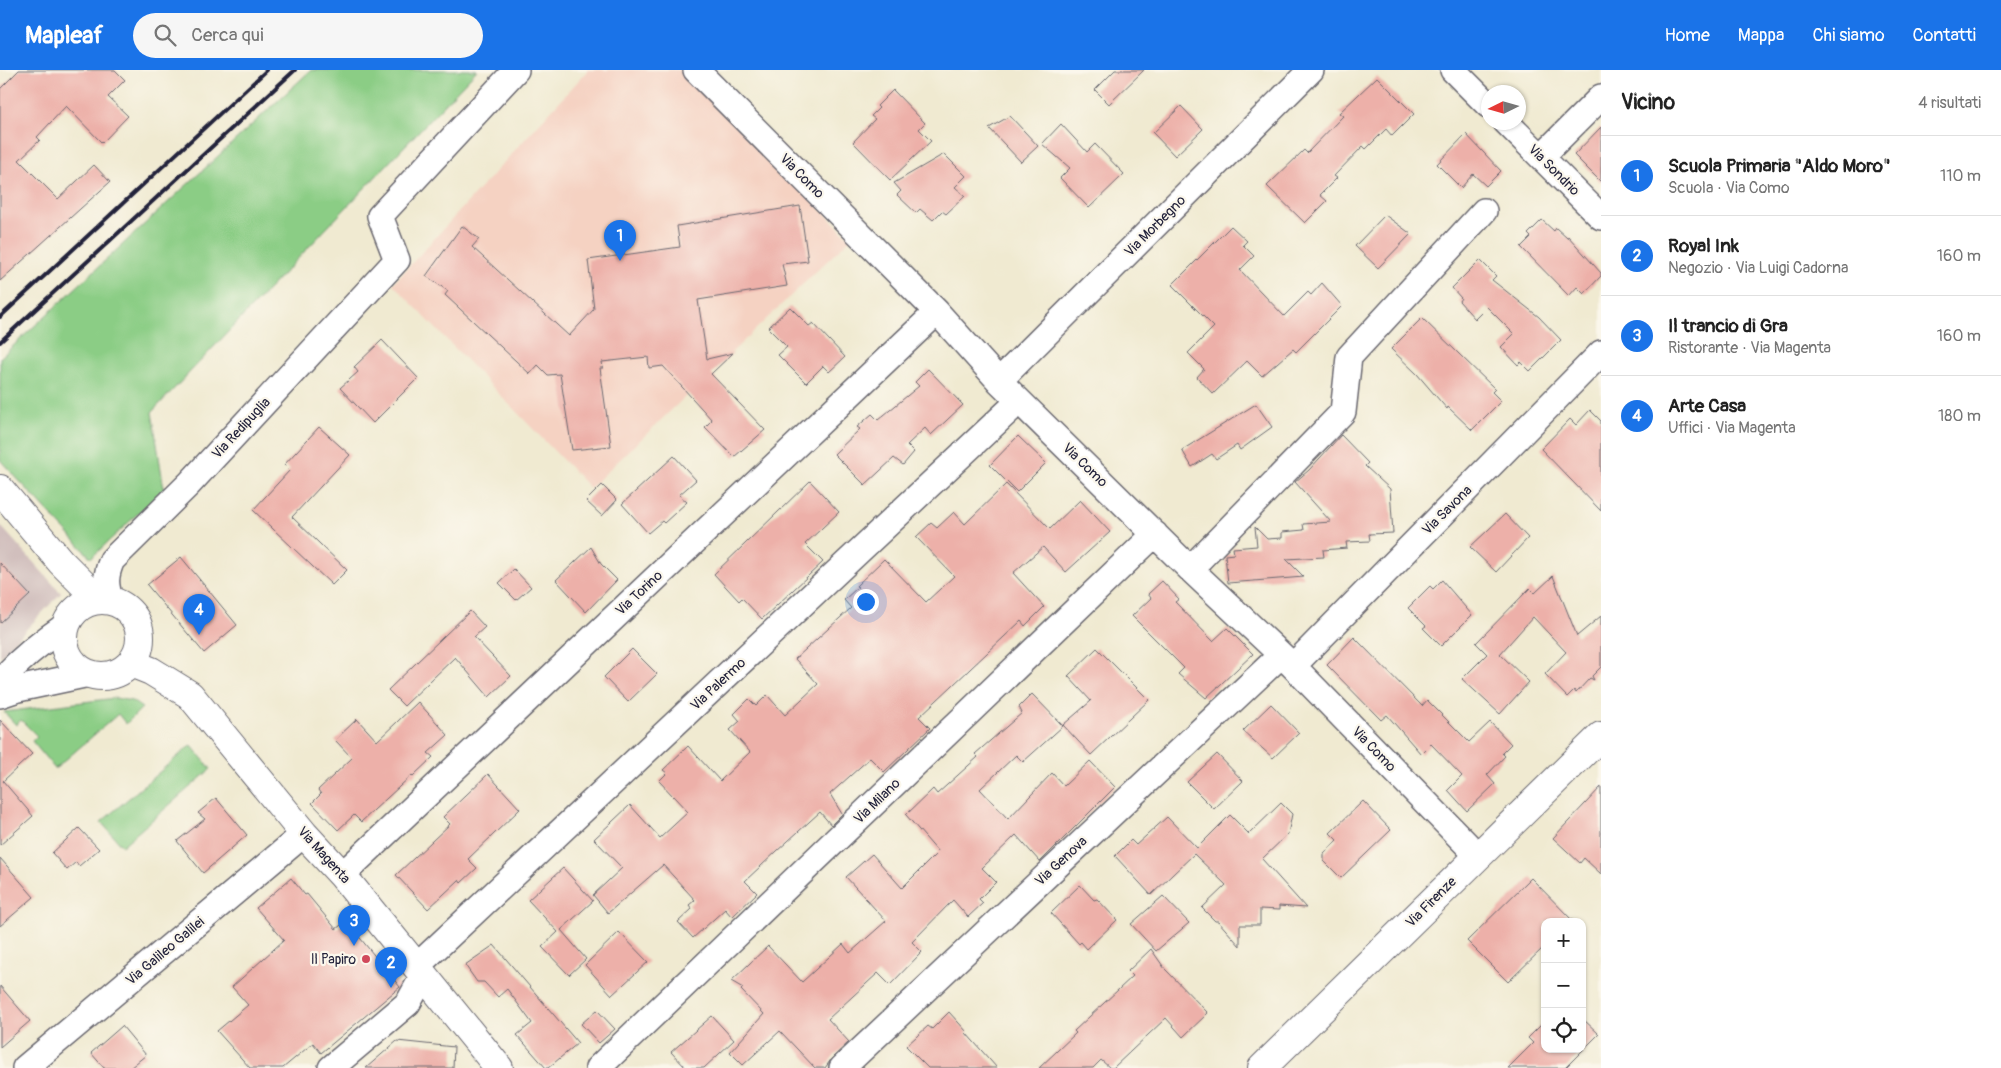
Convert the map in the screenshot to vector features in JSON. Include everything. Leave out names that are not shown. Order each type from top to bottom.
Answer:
[{"type":"street","name":"Via Redipuglia","points":[[105,601],[107,590],[106,573],[112,560],[189,484],[397,260],[380,216],[516,70]]},
{"type":"street","name":"Via Como","points":[[696,70],[936,312],[999,381],[1190,569],[1287,661],[1478,856]]},
{"type":"street","name":"Via Morbegno","points":[[999,381],[1311,70]]},
{"type":"street","points":[[1454,70],[1481,98]]},
{"type":"street","points":[[1541,157],[1601,97]]},
{"type":"street","name":"Via Sondrio","points":[[1514,130],[1601,218]]},
{"type":"street","points":[[1190,569],[1343,412],[1349,357],[1484,211]]},
{"type":"street","name":"Via Torino","points":[[342,875],[936,312]]},
{"type":"street","name":"Via Savona","points":[[1287,661],[1601,353]]},
{"type":"street","name":"Via Palermo","points":[[331,1068],[408,1002],[425,978],[1019,401]]},
{"type":"street","points":[[0,489],[61,562],[105,601],[123,607],[132,615],[138,626],[190,695]]},
{"type":"street","name":"Via Milano","points":[[598,1068],[1155,534]]},
{"type":"street","points":[[61,562],[69,619],[64,637],[65,649],[70,660],[78,669],[100,677],[112,675],[122,670],[131,663],[138,652],[140,639],[138,626]]},
{"type":"street","points":[[0,681],[18,661],[69,619],[80,607],[105,601]]},
{"type":"street","name":"Via Genova","points":[[842,1068],[1287,661]]},
{"type":"street","name":"Via Magenta","points":[[131,663],[151,671],[190,695],[304,834],[342,875],[499,1068]]},
{"type":"street","points":[[0,696],[18,689],[89,674]]},
{"type":"street","name":"Via Firenze","points":[[1262,1068],[1601,736]]},
{"type":"street","name":"Via Galileo Galilei","points":[[25,1068],[304,834]]},
{"type":"shaded area","points":[[588,70],[684,70],[850,239],[590,488],[393,284]]},
{"type":"shaded area","points":[[0,525],[61,593],[0,657]]},
{"type":"green space","points":[[311,70],[477,70],[152,412],[164,489],[91,558],[0,460],[0,358]]},
{"type":"green space","points":[[115,698],[132,701],[142,708],[126,724],[118,714],[55,769],[32,741],[37,736],[21,720],[16,725],[4,712]]},
{"type":"green space","points":[[191,745],[211,769],[122,846],[101,822]]},
{"type":"building","points":[[19,70],[115,70],[125,80],[108,97],[128,116],[102,143],[66,106],[37,137],[40,140],[19,160],[58,199],[94,165],[110,182],[0,281],[0,89]]},
{"type":"building","points":[[1115,70],[1144,70],[1109,104],[1095,90]]},
{"type":"building","points":[[1377,77],[1414,114],[1392,136],[1386,129],[1366,149],[1363,146],[1334,176],[1337,178],[1320,195],[1327,201],[1305,223],[1267,186],[1304,150],[1307,153],[1343,116],[1339,113]]},
{"type":"building","points":[[893,90],[925,123],[919,129],[931,141],[890,180],[853,142],[875,119],[871,116],[879,108],[877,106]]},
{"type":"building","points":[[1181,106],[1203,129],[1175,156],[1153,133]]},
{"type":"building","points":[[1010,116],[1038,146],[1021,162],[989,128]]},
{"type":"building","points":[[1061,124],[1087,152],[1095,144],[1124,174],[1089,208],[1060,178],[1070,168],[1042,144]]},
{"type":"building","points":[[1601,127],[1601,182],[1574,155]]},
{"type":"building","points":[[1466,134],[1501,171],[1486,186],[1473,174],[1461,188],[1437,164]]},
{"type":"building","points":[[944,154],[966,176],[955,187],[965,196],[946,214],[942,211],[933,220],[920,209],[916,213],[897,195],[901,191],[894,183]]},
{"type":"building","points":[[800,206],[808,261],[782,264],[787,286],[698,300],[707,359],[733,353],[711,374],[765,430],[734,457],[705,427],[712,420],[663,366],[649,368],[648,357],[602,362],[603,368],[600,368],[611,446],[572,450],[560,374],[548,375],[538,365],[530,374],[445,295],[448,291],[426,276],[462,226],[479,239],[472,247],[569,336],[594,309],[588,260],[680,247],[677,226]]},
{"type":"building","points":[[1385,215],[1411,234],[1378,268],[1355,246]]},
{"type":"building","points":[[1542,220],[1554,231],[1556,228],[1567,238],[1568,236],[1601,273],[1601,276],[1584,294],[1577,287],[1569,296],[1521,247],[1531,237],[1528,234]]},
{"type":"building","points":[[1231,226],[1247,241],[1243,245],[1254,256],[1240,270],[1284,316],[1308,292],[1311,295],[1322,283],[1342,306],[1296,352],[1293,349],[1262,376],[1247,361],[1213,394],[1197,377],[1204,369],[1188,353],[1214,327],[1172,285]]},
{"type":"building","points":[[1480,260],[1496,276],[1492,280],[1539,317],[1561,340],[1530,371],[1521,362],[1518,365],[1501,347],[1514,334],[1487,307],[1475,319],[1459,301],[1461,298],[1452,288]]},
{"type":"building","points":[[790,307],[809,326],[813,323],[845,357],[829,372],[823,366],[806,383],[778,355],[787,347],[768,328]]},
{"type":"building","points":[[1422,318],[1495,389],[1492,392],[1501,401],[1472,430],[1448,407],[1447,409],[1417,374],[1391,349]]},
{"type":"building","points":[[382,340],[418,378],[373,423],[340,388],[358,372],[354,367]]},
{"type":"building","points":[[928,369],[963,405],[931,435],[925,428],[907,445],[914,452],[903,465],[894,458],[865,485],[834,454],[860,429],[857,427],[872,414],[878,420],[919,386],[915,382]]},
{"type":"building","points":[[1256,404],[1272,427],[1240,450],[1237,445],[1216,459],[1212,454],[1192,467],[1182,450]]},
{"type":"building","points":[[1590,410],[1601,421],[1601,511],[1541,449],[1570,419],[1576,425]]},
{"type":"building","points":[[319,427],[350,455],[292,517],[347,570],[332,585],[253,510],[290,470],[284,465]]},
{"type":"building","points":[[1341,435],[1368,463],[1365,466],[1390,489],[1393,533],[1369,534],[1370,541],[1346,542],[1347,548],[1323,550],[1324,557],[1286,559],[1304,577],[1228,583],[1225,555],[1234,554],[1233,548],[1257,546],[1255,527],[1267,539],[1282,538],[1282,532],[1304,530],[1303,524],[1331,522],[1295,482],[1309,470]]},
{"type":"building","points":[[1018,436],[1046,463],[1017,492],[990,465]]},
{"type":"building","points":[[674,456],[696,480],[679,495],[687,502],[664,523],[662,521],[648,533],[622,504]]},
{"type":"building","points":[[810,481],[839,512],[805,544],[823,562],[762,619],[742,598],[739,601],[714,574]]},
{"type":"building","points":[[1006,484],[1050,529],[1080,500],[1110,532],[1066,572],[1043,547],[1013,573],[1044,607],[1025,626],[1021,621],[919,717],[930,728],[884,772],[870,758],[830,794],[842,814],[831,825],[820,812],[777,851],[745,881],[757,893],[732,917],[725,909],[693,938],[678,922],[692,909],[689,905],[695,900],[663,865],[608,913],[593,895],[622,868],[594,839],[630,805],[660,838],[688,812],[659,781],[667,773],[663,770],[688,746],[720,781],[750,752],[730,730],[740,721],[734,714],[749,699],[756,706],[767,695],[785,715],[818,684],[795,659],[851,608],[844,600],[858,587],[856,586],[884,559],[926,602],[954,576],[916,537],[931,523],[937,528],[954,512],[965,524]]},
{"type":"building","points":[[602,485],[617,500],[602,516],[586,501]]},
{"type":"building","points":[[1505,514],[1528,538],[1496,572],[1470,547]]},
{"type":"building","points":[[591,547],[601,564],[617,580],[586,612],[556,580]]},
{"type":"building","points":[[181,557],[237,625],[204,653],[147,585]]},
{"type":"building","points":[[0,563],[30,595],[0,623]]},
{"type":"building","points":[[514,569],[531,587],[516,600],[499,583]]},
{"type":"building","points":[[1553,576],[1577,636],[1601,616],[1601,667],[1592,676],[1594,680],[1590,678],[1576,693],[1574,690],[1567,697],[1545,674],[1566,652],[1533,617],[1500,654],[1529,682],[1500,714],[1462,679],[1487,654],[1476,643],[1530,588],[1535,593]]},
{"type":"building","points":[[1442,580],[1472,615],[1441,646],[1423,628],[1426,626],[1408,608],[1430,586],[1433,589]]},
{"type":"building","points":[[1162,581],[1179,599],[1175,602],[1213,641],[1227,628],[1253,654],[1206,698],[1178,674],[1184,668],[1132,616],[1151,598],[1148,594]]},
{"type":"building","points":[[470,611],[485,627],[474,637],[511,676],[489,697],[455,657],[404,706],[388,690]]},
{"type":"building","points":[[1354,637],[1422,706],[1427,700],[1469,742],[1490,722],[1511,744],[1502,753],[1505,756],[1487,775],[1495,784],[1467,811],[1448,790],[1462,776],[1431,744],[1421,754],[1387,715],[1381,720],[1327,665]]},
{"type":"building","points":[[1097,648],[1149,700],[1091,755],[1063,725],[1091,701],[1068,676]]},
{"type":"building","points":[[632,649],[657,674],[628,702],[604,677]]},
{"type":"building","points":[[1032,694],[1063,726],[1023,762],[1016,755],[980,789],[1008,819],[1052,773],[1064,786],[1090,761],[1115,787],[1040,862],[1016,835],[982,868],[996,882],[979,899],[983,903],[968,917],[953,900],[912,942],[922,952],[890,985],[878,973],[828,1019],[849,1042],[832,1058],[825,1068],[815,1068],[780,1031],[743,1065],[730,1052],[764,1014],[741,990],[743,988],[731,981],[768,946],[802,982],[843,944],[850,953],[886,921],[846,877],[872,854],[902,888],[938,852],[906,815],[933,789],[937,794],[978,757],[975,754],[1022,713],[1019,707]]},
{"type":"building","points":[[418,702],[448,735],[428,753],[433,757],[361,822],[354,815],[338,830],[312,803],[321,794],[318,790],[352,758],[335,740],[357,719],[377,741]]},
{"type":"building","points":[[1271,704],[1299,733],[1273,758],[1243,731]]},
{"type":"building","points":[[0,720],[32,754],[3,781],[33,816],[0,845]]},
{"type":"building","points":[[1217,754],[1243,781],[1214,809],[1187,782]]},
{"type":"building","points":[[488,774],[520,809],[468,859],[477,868],[461,883],[459,880],[428,909],[396,875],[450,824],[443,817]]},
{"type":"building","points":[[1601,787],[1601,874],[1584,858],[1580,863],[1553,838]]},
{"type":"building","points":[[216,798],[247,835],[203,873],[177,841],[205,819],[198,813]]},
{"type":"building","points":[[1363,801],[1391,830],[1341,878],[1324,861],[1324,854],[1337,840],[1330,833]]},
{"type":"building","points":[[1281,803],[1292,814],[1288,834],[1262,859],[1306,908],[1279,906],[1279,910],[1260,909],[1260,925],[1240,925],[1240,946],[1218,921],[1215,921],[1202,908],[1226,885],[1194,854],[1151,895],[1115,856],[1131,840],[1136,845],[1167,817],[1197,848],[1230,815],[1249,834]]},
{"type":"building","points":[[79,828],[99,849],[79,866],[76,862],[67,870],[52,853]]},
{"type":"building","points":[[0,858],[34,897],[0,926]]},
{"type":"building","points":[[563,868],[593,901],[561,930],[586,959],[569,975],[542,947],[558,932],[528,900]]},
{"type":"building","points":[[291,878],[336,929],[345,922],[356,933],[400,987],[321,1053],[313,1043],[283,1068],[250,1068],[217,1031],[248,1005],[232,987],[284,940],[256,908]]},
{"type":"building","points":[[1531,878],[1570,918],[1541,918],[1541,950],[1508,982],[1467,941]]},
{"type":"building","points":[[1080,885],[1094,900],[1097,899],[1117,920],[1087,949],[1081,942],[1079,944],[1051,913]]},
{"type":"building","points":[[1163,896],[1189,923],[1156,951],[1131,924]]},
{"type":"building","points":[[619,932],[648,962],[612,995],[585,965]]},
{"type":"building","points":[[494,945],[578,1043],[548,1068],[517,1035],[532,1023],[507,989],[498,997],[484,982],[477,982],[465,965]]},
{"type":"building","points":[[1151,949],[1165,969],[1208,1013],[1183,1037],[1166,1018],[1113,1068],[1110,1068],[1101,1060],[1093,1068],[1039,1068],[1076,1033],[1074,1031],[1133,976],[1128,971]]},
{"type":"building","points":[[0,986],[30,1021],[0,1047]]},
{"type":"building","points":[[597,1010],[615,1029],[599,1043],[581,1024]]},
{"type":"building","points":[[949,1012],[997,1068],[928,1068],[906,1046],[928,1026],[932,1029]]},
{"type":"building","points":[[712,1016],[734,1040],[704,1068],[686,1068],[671,1052]]},
{"type":"building","points":[[1586,1022],[1599,1034],[1586,1047]]},
{"type":"building","points":[[1541,1025],[1541,1053],[1580,1053],[1565,1068],[1508,1068],[1533,1043],[1528,1038]]},
{"type":"building","points":[[122,1026],[146,1055],[130,1068],[104,1068],[91,1053]]},
{"type":"building","points":[[397,1041],[454,1047],[453,1068],[366,1068]]},
{"type":"railway","points":[[0,317],[267,70]]},
{"type":"railway","points":[[0,342],[295,70]]},
{"type":"place","name":"Scuola Primaria \"Aldo Moro\"","points":[[620,261]]},
{"type":"place","name":"Arte Casa","points":[[199,635]]},
{"type":"place","name":"Il trancio di Gra","points":[[354,946]]},
{"type":"place","name":"Il Papiro","points":[[366,959]]},
{"type":"place","name":"Royal Ink","points":[[391,988]]}]
